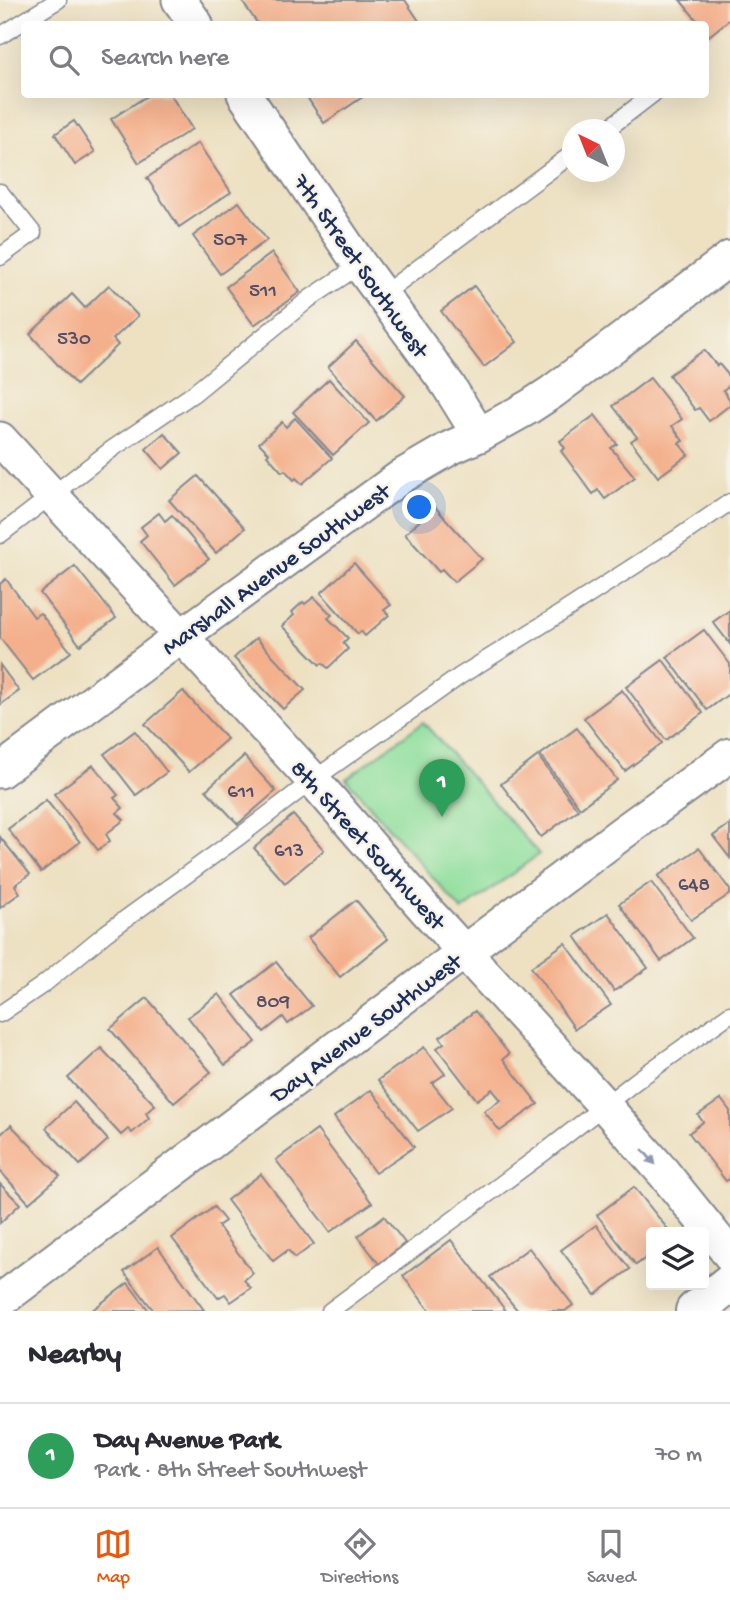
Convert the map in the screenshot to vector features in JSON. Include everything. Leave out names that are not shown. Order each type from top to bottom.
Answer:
[{"type":"main road","points":[[709,1276],[730,1257]]},
{"type":"main road","points":[[695,1311],[730,1283]]},
{"type":"main road","points":[[666,1311],[693,1290]]},
{"type":"street","points":[[180,0],[194,21]]},
{"type":"street","name":"7th Street Southwest","points":[[247,98],[360,265],[448,385],[479,435]]},
{"type":"street","name":"Marshall Avenue Southwest","points":[[0,771],[402,475],[479,435],[552,392],[730,258]]},
{"type":"street","name":"8th Street Southwest","points":[[0,439],[313,780],[604,1105],[663,1172],[730,1257]]},
{"type":"street","name":"Day Avenue Southwest","points":[[0,1301],[730,755]]},
{"type":"lane","points":[[24,21],[58,0]]},
{"type":"lane","points":[[0,36],[21,23]]},
{"type":"lane","points":[[620,119],[648,98]]},
{"type":"lane","points":[[382,295],[562,161]]},
{"type":"lane","points":[[0,192],[33,233],[0,257]]},
{"type":"lane","points":[[0,535],[112,449],[193,394],[309,299],[360,265]]},
{"type":"lane","points":[[0,1014],[44,984],[106,933],[313,780],[460,676],[601,588],[730,502]]},
{"type":"lane","points":[[330,1311],[730,1014]]},
{"type":"green space","points":[[423,722],[539,854],[462,911],[346,779]]},
{"type":"building","points":[[241,0],[405,0],[419,21],[256,21]]},
{"type":"building","points":[[680,0],[730,0],[730,19],[709,36],[709,21],[698,21]]},
{"type":"building","points":[[144,98],[173,98],[192,129],[139,163],[111,119]]},
{"type":"building","points":[[308,98],[361,98],[324,123]]},
{"type":"building","points":[[74,121],[95,152],[75,165],[55,134]]},
{"type":"building","points":[[198,143],[231,192],[179,227],[147,178]]},
{"type":"building","points":[[239,202],[267,240],[220,274],[193,236]]},
{"type":"building","points":[[272,253],[300,292],[254,325],[226,287]]},
{"type":"building","points":[[109,285],[138,316],[113,339],[118,345],[76,385],[30,334],[72,294],[85,308]]},
{"type":"building","points":[[474,286],[517,342],[484,367],[441,311]]},
{"type":"building","points":[[356,341],[405,396],[376,421],[328,367]]},
{"type":"building","points":[[704,350],[730,377],[730,385],[723,390],[730,400],[730,405],[709,421],[699,408],[695,410],[669,375]]},
{"type":"building","points":[[650,378],[682,419],[672,426],[683,441],[679,443],[688,455],[658,477],[631,441],[637,437],[613,406]]},
{"type":"building","points":[[329,379],[369,423],[333,455],[293,412]]},
{"type":"building","points":[[595,415],[617,444],[611,448],[635,477],[605,499],[598,490],[593,494],[561,451],[565,448],[560,441]]},
{"type":"building","points":[[295,418],[332,458],[302,484],[285,470],[282,472],[259,443],[282,422],[286,427]]},
{"type":"building","points":[[164,433],[182,453],[163,469],[146,449]]},
{"type":"building","points":[[198,476],[245,528],[216,553],[169,500]]},
{"type":"building","points":[[435,507],[482,559],[454,582],[442,569],[439,572],[405,534]]},
{"type":"building","points":[[159,513],[165,521],[172,515],[209,559],[175,585],[140,541],[147,535],[141,527]]},
{"type":"building","points":[[354,563],[391,605],[384,610],[389,615],[365,636],[361,631],[358,634],[321,593]]},
{"type":"building","points":[[75,566],[116,618],[80,645],[40,593]]},
{"type":"building","points":[[6,579],[34,617],[40,613],[71,652],[33,680],[0,638],[0,584]]},
{"type":"building","points":[[314,597],[332,615],[328,618],[348,638],[343,643],[348,649],[328,668],[322,663],[320,665],[282,626],[303,602],[305,604]]},
{"type":"building","points":[[730,610],[730,644],[713,622]]},
{"type":"building","points":[[704,630],[730,664],[730,693],[707,710],[667,657]]},
{"type":"building","points":[[256,638],[305,690],[283,709],[234,658]]},
{"type":"building","points":[[663,660],[703,713],[666,740],[626,687]]},
{"type":"building","points":[[0,665],[19,691],[0,705]]},
{"type":"building","points":[[622,690],[662,743],[625,771],[584,718]]},
{"type":"building","points":[[183,691],[227,739],[189,772],[145,724]]},
{"type":"building","points":[[577,728],[617,780],[580,808],[540,755]]},
{"type":"building","points":[[135,731],[167,772],[136,795],[104,754]]},
{"type":"building","points":[[244,756],[276,791],[238,824],[206,790]]},
{"type":"building","points":[[538,756],[578,810],[541,837],[501,784]]},
{"type":"building","points":[[93,765],[118,795],[114,798],[123,808],[117,813],[124,820],[106,834],[110,841],[98,850],[54,794]]},
{"type":"building","points":[[46,800],[80,842],[41,872],[8,829]]},
{"type":"building","points":[[293,815],[324,850],[285,883],[254,848]]},
{"type":"building","points":[[730,824],[730,858],[713,836]]},
{"type":"building","points":[[0,837],[30,874],[15,885],[20,893],[0,908]]},
{"type":"building","points":[[699,848],[730,890],[730,894],[691,920],[658,876]]},
{"type":"building","points":[[651,882],[693,938],[661,961],[619,904]]},
{"type":"building","points":[[356,900],[388,939],[340,977],[308,938]]},
{"type":"building","points":[[608,913],[648,968],[614,991],[575,936]]},
{"type":"building","points":[[565,943],[611,1005],[575,1029],[531,967]]},
{"type":"building","points":[[276,962],[312,1006],[288,1024],[283,1017],[264,1032],[234,995]]},
{"type":"building","points":[[219,994],[256,1042],[225,1065],[188,1017]]},
{"type":"building","points":[[147,998],[211,1072],[174,1103],[110,1029]]},
{"type":"building","points":[[475,1011],[509,1054],[503,1059],[538,1104],[500,1131],[484,1111],[501,1100],[492,1089],[477,1100],[437,1048],[444,1043],[440,1037]]},
{"type":"building","points":[[424,1047],[445,1074],[432,1083],[452,1108],[418,1131],[378,1080]]},
{"type":"building","points":[[101,1048],[155,1105],[146,1113],[149,1118],[132,1133],[128,1129],[121,1135],[68,1078]]},
{"type":"building","points":[[371,1090],[414,1147],[375,1173],[334,1117]]},
{"type":"building","points":[[721,1099],[730,1111],[730,1179],[726,1181],[689,1133],[703,1122],[698,1115]]},
{"type":"building","points":[[74,1102],[108,1140],[80,1165],[46,1128]]},
{"type":"building","points":[[11,1125],[60,1176],[29,1203],[0,1171],[0,1135]]},
{"type":"building","points":[[317,1130],[372,1203],[330,1232],[276,1160]]},
{"type":"building","points":[[261,1174],[314,1244],[295,1258],[288,1250],[273,1261],[227,1200]]},
{"type":"building","points":[[0,1184],[20,1204],[0,1223]]},
{"type":"building","points":[[634,1187],[666,1227],[646,1227],[646,1258],[636,1265],[597,1215]]},
{"type":"building","points":[[214,1207],[225,1221],[218,1226],[253,1273],[244,1280],[251,1288],[231,1302],[225,1294],[218,1298],[172,1238]]},
{"type":"building","points":[[384,1216],[405,1243],[379,1264],[358,1236]]},
{"type":"building","points":[[596,1225],[630,1269],[595,1295],[561,1250]]},
{"type":"building","points":[[451,1240],[506,1311],[430,1311],[403,1276]]},
{"type":"building","points":[[158,1247],[204,1310],[154,1311],[124,1272]]},
{"type":"building","points":[[529,1248],[573,1305],[565,1311],[518,1311],[490,1277]]},
{"type":"building","points":[[128,1283],[149,1311],[91,1311]]},
{"type":"place","name":"Day Avenue Park","points":[[442,817]]}]
